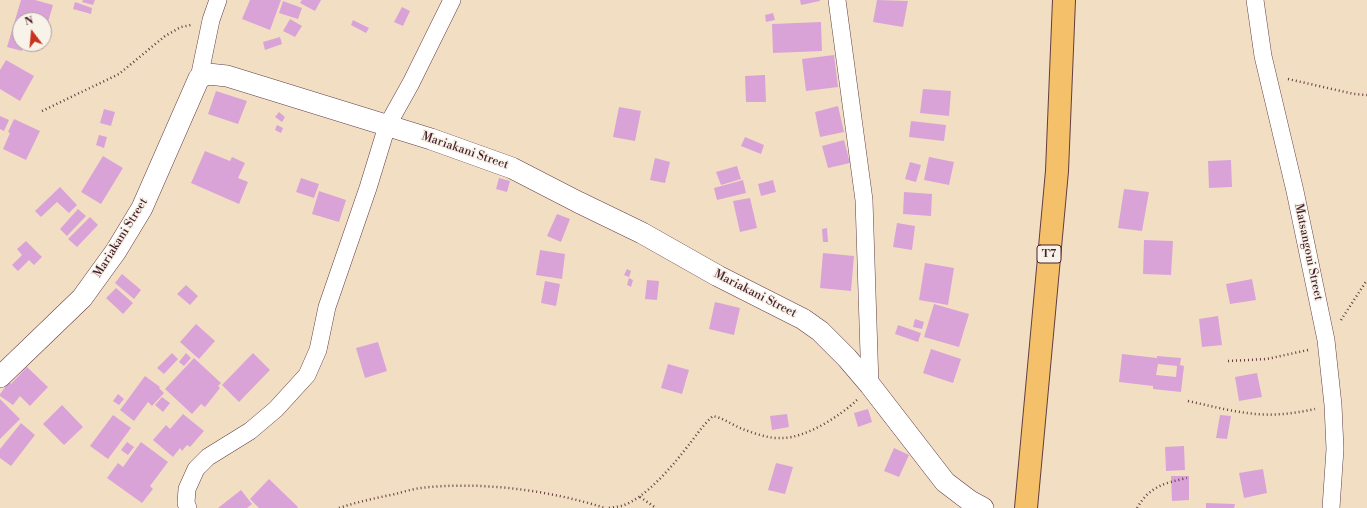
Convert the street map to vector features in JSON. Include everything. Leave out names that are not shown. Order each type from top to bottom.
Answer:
[{"type":"highway","name":"T7","points":[[1026,508],[1057,171],[1064,0]]},
{"type":"street","points":[[199,78],[211,20],[218,0]]},
{"type":"street","points":[[188,508],[186,503],[188,489],[196,469],[208,457],[250,431],[276,409],[307,375],[318,350],[328,307],[387,126],[411,83],[452,0]]},
{"type":"street","points":[[837,0],[864,200],[870,385]]},
{"type":"street","name":"Matsangoni Street","points":[[1255,0],[1263,56],[1295,191],[1326,342],[1333,405],[1335,449],[1331,508]]},
{"type":"street","name":"Mariakani Street","points":[[0,376],[82,298],[116,251],[142,208],[199,78],[208,74],[227,76],[431,139],[512,168],[642,233],[718,276],[803,319],[820,331],[847,358],[870,385],[945,482],[970,501],[983,508]]},
{"type":"path","points":[[42,111],[119,74],[165,36],[181,27],[211,20]]},
{"type":"path","points":[[1268,75],[1354,94],[1367,95]]},
{"type":"path","points":[[1228,361],[1267,359],[1287,356],[1326,342],[1367,280]]},
{"type":"path","points":[[609,508],[622,506],[640,497],[681,455],[712,416],[720,418],[740,428],[768,437],[783,438],[808,432],[829,422],[850,407],[861,397],[870,385]]},
{"type":"path","points":[[1188,401],[1257,414],[1282,414],[1333,405]]},
{"type":"path","points":[[1137,508],[1150,491],[1162,484],[1187,478]]},
{"type":"path","points":[[339,508],[361,501],[421,488],[473,485],[538,492],[579,500],[605,508]]},
{"type":"path","points":[[640,497],[656,508]]},
{"type":"building","points":[[21,0],[35,0],[53,5],[51,12],[17,12]]},
{"type":"building","points":[[83,0],[95,0],[93,5],[82,2]]},
{"type":"building","points":[[250,0],[281,0],[270,30],[242,19]]},
{"type":"building","points":[[302,0],[321,0],[315,11],[300,3]]},
{"type":"building","points":[[800,0],[820,0],[820,1],[801,5]]},
{"type":"building","points":[[877,0],[908,1],[903,27],[873,22]]},
{"type":"building","points":[[283,1],[302,8],[298,19],[279,13]]},
{"type":"building","points":[[75,2],[92,8],[91,14],[73,9]]},
{"type":"building","points":[[402,7],[410,11],[403,26],[394,22]]},
{"type":"building","points":[[773,13],[775,20],[766,22],[765,15]]},
{"type":"building","points":[[290,19],[302,26],[295,37],[283,31]]},
{"type":"building","points":[[353,20],[369,28],[366,33],[351,25]]},
{"type":"building","points":[[821,22],[822,51],[773,53],[772,24]]},
{"type":"building","points":[[12,30],[12,48],[7,47]]},
{"type":"building","points":[[280,37],[282,44],[265,50],[263,42]]},
{"type":"building","points":[[834,55],[838,87],[806,91],[802,59]]},
{"type":"building","points":[[6,60],[34,76],[20,101],[0,89],[0,70]]},
{"type":"building","points":[[765,75],[766,102],[746,102],[745,76]]},
{"type":"building","points":[[923,89],[951,91],[949,116],[920,113]]},
{"type":"building","points":[[216,91],[247,101],[238,124],[208,114]]},
{"type":"building","points":[[838,106],[844,132],[820,137],[815,112]]},
{"type":"building","points":[[619,107],[641,111],[635,141],[613,137]]},
{"type":"building","points":[[104,109],[115,112],[111,126],[100,123]]},
{"type":"building","points":[[279,112],[285,117],[282,122],[275,117]]},
{"type":"building","points":[[0,116],[9,120],[4,131],[0,129]]},
{"type":"building","points":[[14,119],[40,131],[26,160],[3,149]]},
{"type":"building","points":[[911,121],[946,125],[944,141],[909,137]]},
{"type":"building","points":[[277,125],[283,128],[281,133],[275,130]]},
{"type":"building","points":[[99,135],[107,137],[104,148],[96,145]]},
{"type":"building","points":[[745,137],[764,145],[761,154],[741,146]]},
{"type":"building","points":[[844,140],[850,163],[828,168],[822,146]]},
{"type":"building","points":[[205,151],[230,161],[232,157],[245,163],[238,178],[248,182],[239,204],[191,183]]},
{"type":"building","points":[[103,156],[123,168],[101,204],[81,192]]},
{"type":"building","points":[[929,157],[954,162],[949,185],[924,180]]},
{"type":"building","points":[[655,158],[670,162],[665,183],[650,180]]},
{"type":"building","points":[[1231,160],[1232,187],[1209,188],[1208,161]]},
{"type":"building","points":[[910,162],[921,165],[916,182],[905,179]]},
{"type":"building","points":[[737,166],[741,179],[721,185],[716,172]]},
{"type":"building","points":[[301,178],[319,184],[314,198],[296,192]]},
{"type":"building","points":[[499,178],[510,181],[507,192],[496,189]]},
{"type":"building","points":[[743,180],[746,193],[717,200],[714,188]]},
{"type":"building","points":[[773,180],[776,192],[761,196],[758,184]]},
{"type":"building","points":[[60,187],[77,205],[69,213],[57,202],[41,217],[35,211]]},
{"type":"building","points":[[1124,189],[1149,192],[1142,231],[1118,228]]},
{"type":"building","points":[[319,191],[346,200],[339,222],[312,214]]},
{"type":"building","points":[[904,192],[932,194],[931,216],[903,214]]},
{"type":"building","points":[[750,198],[757,228],[740,232],[733,201]]},
{"type":"building","points":[[78,209],[86,216],[67,236],[60,229]]},
{"type":"building","points":[[557,214],[570,219],[561,242],[547,236]]},
{"type":"building","points":[[90,217],[98,225],[77,247],[68,239]]},
{"type":"building","points":[[897,223],[915,226],[912,250],[893,247]]},
{"type":"building","points":[[827,228],[828,242],[823,242],[822,229]]},
{"type":"building","points":[[1144,240],[1173,241],[1171,275],[1143,274]]},
{"type":"building","points":[[26,241],[42,257],[34,265],[29,260],[18,271],[12,265],[22,255],[17,249]]},
{"type":"building","points":[[540,250],[565,254],[562,279],[536,275]]},
{"type":"building","points":[[823,253],[854,256],[851,291],[820,288]]},
{"type":"building","points":[[925,263],[954,268],[948,305],[919,300]]},
{"type":"building","points":[[627,269],[631,271],[629,277],[624,275]]},
{"type":"building","points":[[122,274],[141,290],[134,299],[115,283]]},
{"type":"building","points":[[629,278],[633,280],[631,287],[627,285]]},
{"type":"building","points":[[1252,279],[1256,300],[1230,304],[1226,284]]},
{"type":"building","points":[[647,280],[659,281],[657,300],[645,299]]},
{"type":"building","points":[[545,281],[560,284],[556,306],[541,303]]},
{"type":"building","points":[[186,285],[198,296],[190,305],[177,294]]},
{"type":"building","points":[[116,288],[133,303],[123,314],[106,298]]},
{"type":"building","points":[[715,302],[740,308],[734,335],[709,329]]},
{"type":"building","points":[[934,304],[969,314],[959,347],[924,337]]},
{"type":"building","points":[[1218,316],[1222,345],[1202,347],[1199,319]]},
{"type":"building","points":[[915,319],[924,322],[922,329],[913,327]]},
{"type":"building","points":[[196,324],[215,341],[199,359],[180,342]]},
{"type":"building","points":[[898,325],[921,333],[918,342],[895,334]]},
{"type":"building","points":[[378,342],[387,371],[365,378],[356,348]]},
{"type":"building","points":[[931,349],[961,359],[953,383],[923,373]]},
{"type":"building","points":[[172,353],[178,359],[164,374],[157,368]]},
{"type":"building","points":[[186,353],[191,358],[184,366],[179,362]]},
{"type":"building","points":[[253,353],[270,370],[239,402],[222,385]]},
{"type":"building","points":[[1122,354],[1157,358],[1157,356],[1181,358],[1180,365],[1184,366],[1181,392],[1153,389],[1153,386],[1119,382]],"holes":[[[1158,364],[1177,366],[1176,377],[1156,375]]]},
{"type":"building","points":[[194,358],[221,383],[218,386],[220,388],[205,407],[201,404],[192,414],[165,389]]},
{"type":"building","points":[[668,364],[689,370],[682,394],[661,388]]},
{"type":"building","points":[[27,367],[48,387],[30,406],[20,396],[13,405],[0,396],[0,394],[9,382],[11,384]]},
{"type":"building","points":[[1257,373],[1262,397],[1239,401],[1235,377]]},
{"type":"building","points":[[145,376],[160,387],[159,388],[164,393],[152,406],[148,402],[134,421],[120,410]]},
{"type":"building","points":[[118,394],[124,399],[119,405],[113,401]]},
{"type":"building","points":[[162,397],[170,403],[163,412],[155,405]]},
{"type":"building","points":[[0,399],[20,419],[0,439]]},
{"type":"building","points":[[62,405],[83,427],[64,445],[43,424]]},
{"type":"building","points":[[868,409],[872,422],[858,427],[854,413]]},
{"type":"building","points":[[183,414],[204,431],[190,447],[187,445],[182,451],[180,448],[173,457],[153,440],[166,425],[170,429]]},
{"type":"building","points":[[787,414],[789,427],[772,430],[770,416]]},
{"type":"building","points":[[113,415],[131,428],[108,459],[90,446]]},
{"type":"building","points":[[1220,415],[1231,416],[1227,439],[1216,438]]},
{"type":"building","points":[[21,423],[35,435],[11,466],[0,458],[0,449]]},
{"type":"building","points":[[127,442],[134,447],[128,455],[121,450]]},
{"type":"building","points":[[141,442],[168,462],[150,486],[153,489],[142,503],[107,478],[118,463],[123,467]]},
{"type":"building","points":[[1184,446],[1185,470],[1166,471],[1165,447]]},
{"type":"building","points":[[894,448],[909,455],[899,477],[884,471]]},
{"type":"building","points":[[776,463],[793,467],[785,494],[768,490]]},
{"type":"building","points":[[1263,469],[1267,493],[1244,498],[1239,473]]},
{"type":"building","points":[[1171,476],[1189,476],[1189,500],[1172,501]]},
{"type":"building","points":[[269,479],[298,507],[297,508],[259,508],[250,499]]},
{"type":"building","points":[[241,490],[252,504],[247,508],[218,508]]},
{"type":"building","points":[[1206,503],[1235,504],[1234,508],[1206,508]]}]
